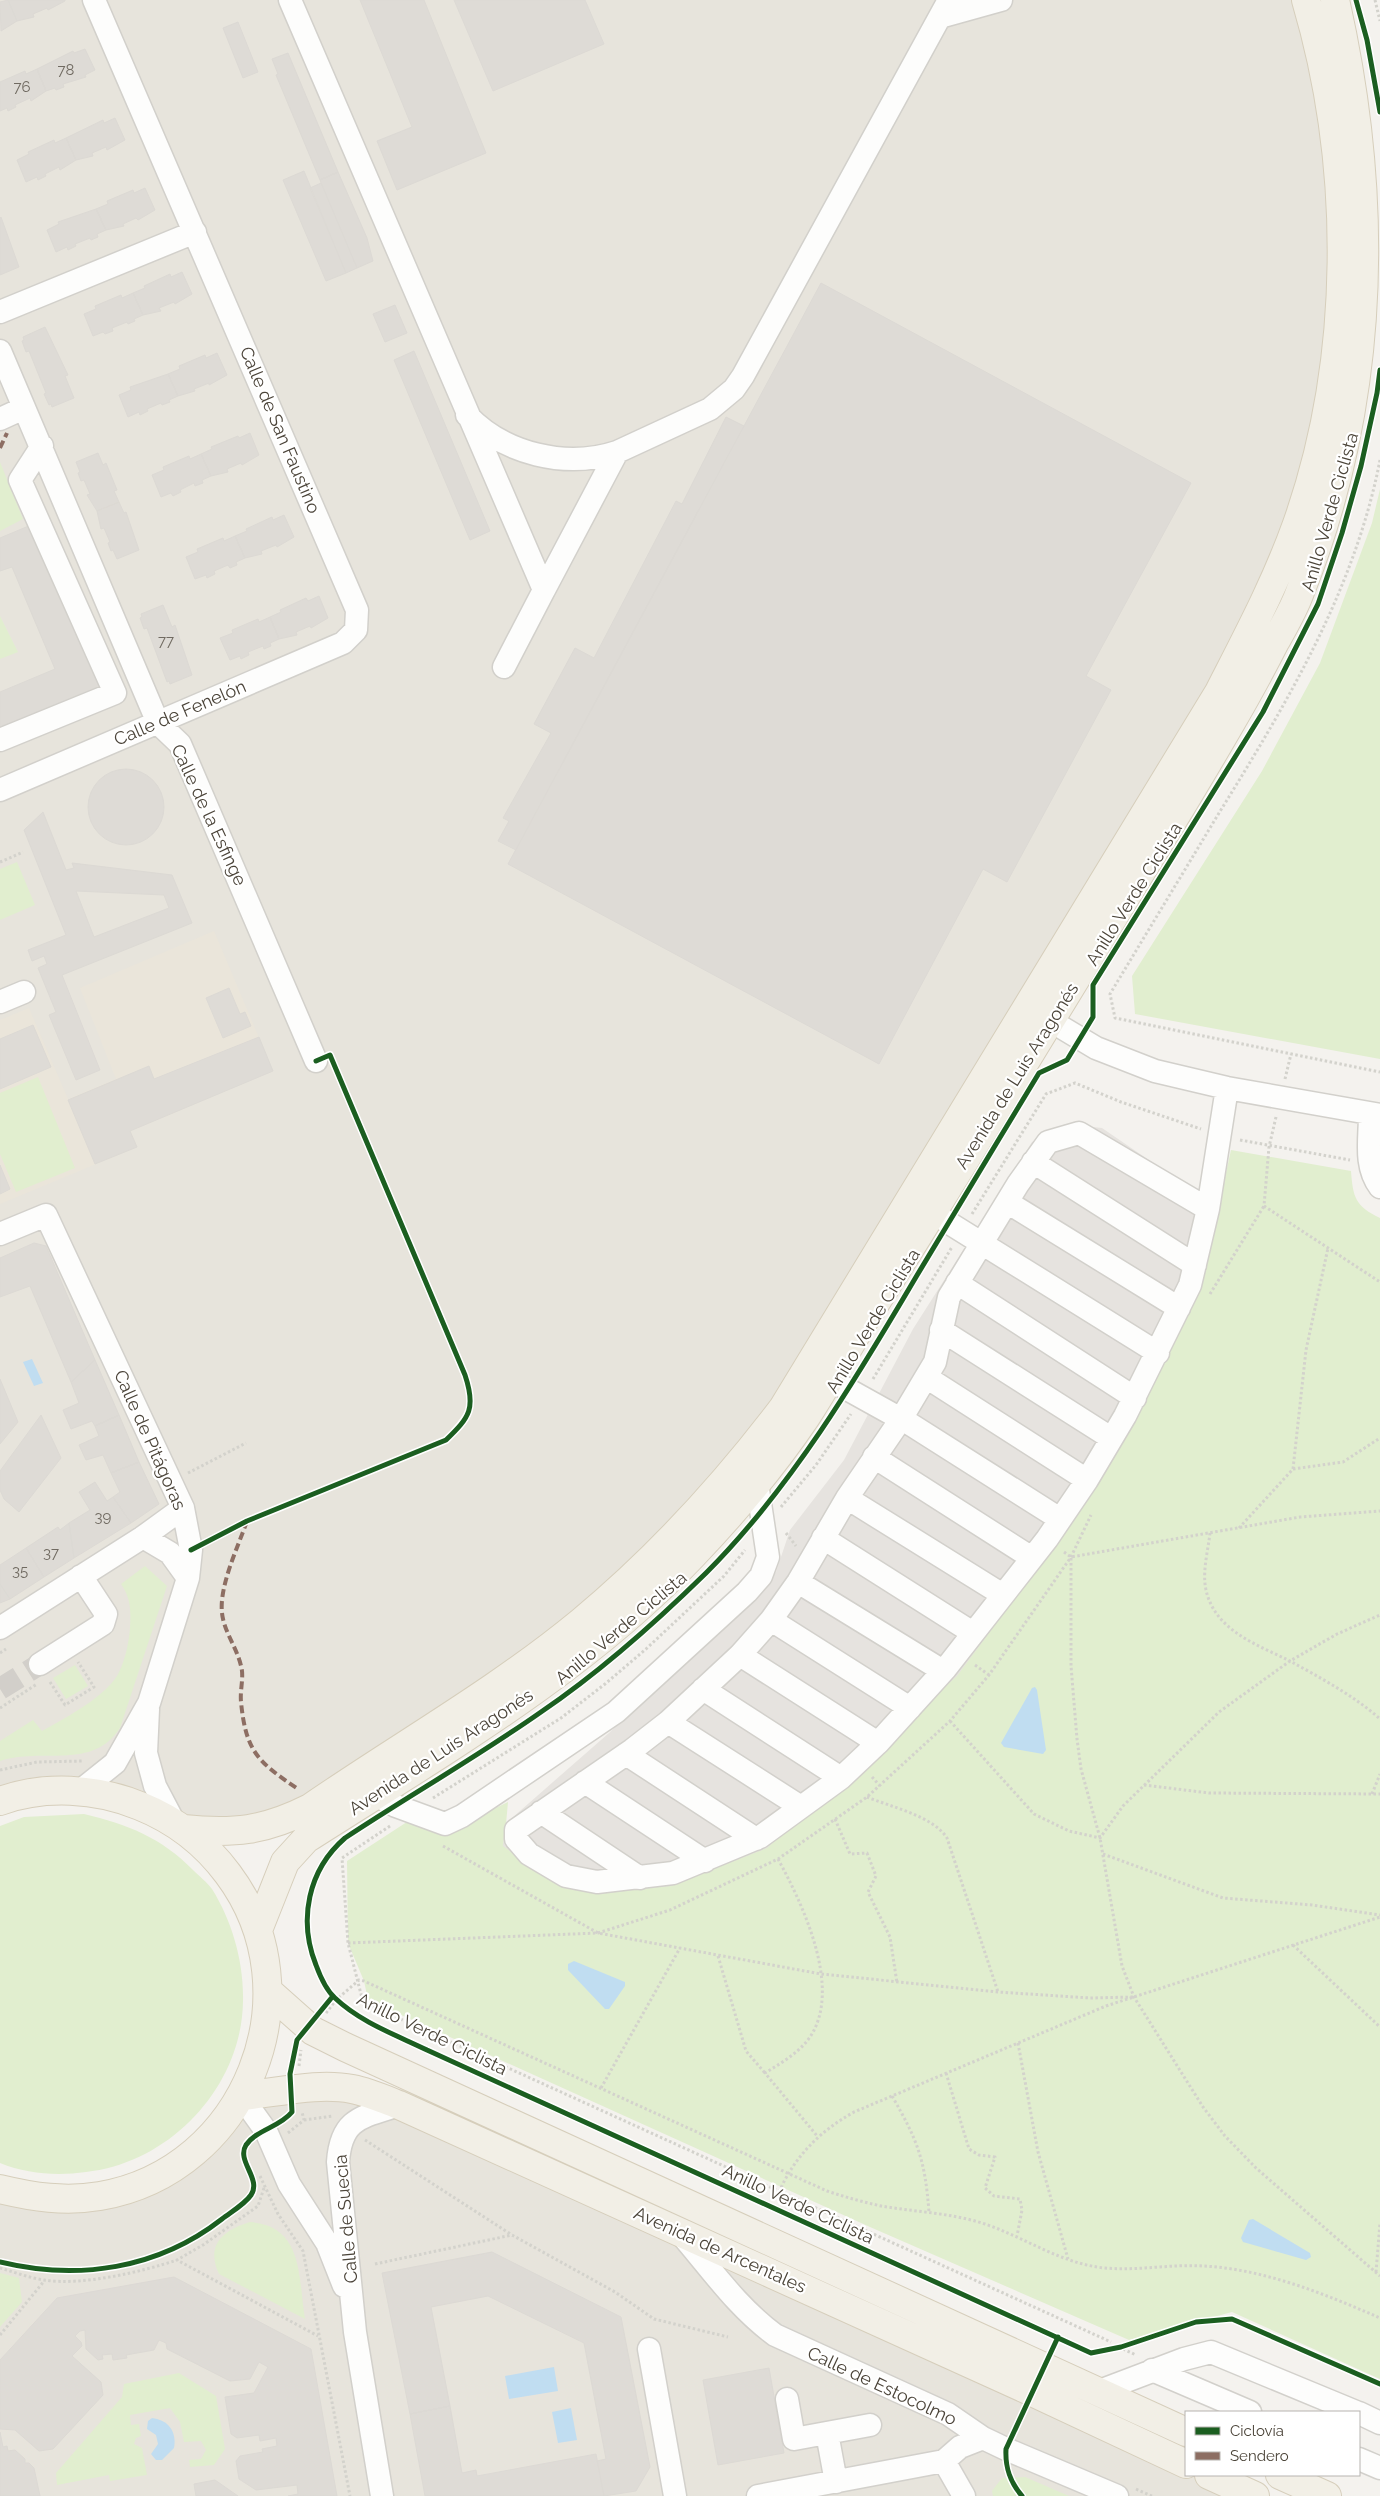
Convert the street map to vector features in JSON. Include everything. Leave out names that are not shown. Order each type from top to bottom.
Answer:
[{"type":"main road","name":"Avenida de Luis Aragonés","points":[[179,1827],[216,1832],[256,1829],[281,1823],[310,1808],[514,1673],[587,1616],[673,1538],[737,1468],[782,1408],[1219,692],[1272,588],[1298,523],[1316,457],[1331,387],[1337,335],[1342,240],[1336,134],[1320,49],[1306,0]]},
{"type":"main road","name":"Avenida de Luis Aragonés","points":[[258,1930],[286,1862],[306,1839],[531,1694],[598,1642],[641,1606],[692,1557],[757,1483],[804,1419],[1052,1022],[1244,704],[1299,596],[1343,463],[1367,320],[1370,240],[1362,134],[1347,46],[1335,0]]},
{"type":"main road","points":[[0,1801],[43,1792],[80,1791],[131,1802],[179,1827],[203,1845],[236,1884],[258,1930],[265,1960],[268,1991],[267,2018],[262,2046],[253,2072],[241,2096],[223,2123],[204,2144],[172,2168],[131,2188],[100,2196],[67,2199],[31,2197],[0,2189]]},
{"type":"main road","name":"Avenida de Arcentales","points":[[268,1991],[311,2030],[345,2048],[1185,2432]]},
{"type":"main road","name":"Avenida de Arcentales","points":[[241,2096],[317,2087],[337,2087],[353,2089],[399,2105],[1028,2390],[1185,2464]]},
{"type":"main road","points":[[1211,2476],[1255,2496]]},
{"type":"main road","points":[[1282,2476],[1327,2496]]},
{"type":"street","name":"Calle de San Faustino","points":[[94,0],[357,610],[356,630]]},
{"type":"street","points":[[290,0],[467,415],[544,590]]},
{"type":"street","points":[[467,415],[490,436],[527,451],[582,459],[602,457],[617,452],[710,409],[734,389],[945,8],[1001,0]]},
{"type":"street","points":[[0,312],[195,232]]},
{"type":"street","name":"Calle de la Esfinge","points":[[0,351],[42,446],[158,723],[180,744],[316,1061]]},
{"type":"street","points":[[0,419],[24,408]]},
{"type":"street","points":[[0,740],[115,693],[20,480],[42,446]]},
{"type":"street","points":[[504,666],[617,452]]},
{"type":"street","name":"Calle de Fenelón","points":[[5,787],[343,643],[356,630]]},
{"type":"street","points":[[0,1002],[24,992]]},
{"type":"street","points":[[1026,1007],[1096,1048],[1155,1071],[1227,1088],[1375,1115],[1369,1164],[1380,1187]]},
{"type":"street","points":[[1208,1209],[1079,1133],[1048,1142],[1007,1202],[947,1302],[935,1362],[901,1419],[847,1498],[798,1582],[771,1620],[740,1655],[668,1722],[626,1754],[516,1830],[516,1839],[529,1854],[566,1876],[597,1882],[673,1873],[756,1839],[841,1778],[878,1743],[944,1671],[1032,1558],[1087,1480],[1158,1353],[1190,1285],[1208,1209],[1227,1088]]},
{"type":"street","points":[[1033,1162],[1195,1265]]},
{"type":"street","points":[[1007,1202],[1179,1308]]},
{"type":"street","points":[[933,1212],[1158,1353]]},
{"type":"street","name":"Calle de Pitágoras","points":[[0,1234],[46,1214],[183,1508],[191,1550],[188,1578],[149,1703],[115,1762],[80,1791]]},
{"type":"street","points":[[957,1283],[1134,1398]]},
{"type":"street","points":[[941,1330],[1111,1438]]},
{"type":"street","points":[[926,1377],[1087,1480]]},
{"type":"street","points":[[829,1379],[901,1419],[1060,1519]]},
{"type":"street","points":[[874,1457],[1032,1558]]},
{"type":"street","points":[[376,1795],[411,1812],[445,1824],[462,1816],[616,1712],[740,1598],[761,1576],[768,1557],[757,1483]]},
{"type":"street","points":[[847,1498],[1003,1596]]},
{"type":"street","points":[[0,1628],[143,1537],[183,1508]]},
{"type":"street","points":[[143,1537],[170,1553],[188,1578]]},
{"type":"street","points":[[823,1538],[973,1633]]},
{"type":"street","points":[[42,1675],[104,1624],[106,1620],[106,1614],[81,1576]]},
{"type":"street","points":[[798,1582],[944,1671]]},
{"type":"street","points":[[771,1620],[910,1708]]},
{"type":"street","points":[[740,1655],[878,1743]]},
{"type":"street","points":[[703,1689],[841,1778]]},
{"type":"street","name":"Calle de Pitágoras","points":[[149,1703],[146,1752],[155,1786],[179,1827]]},
{"type":"street","points":[[668,1722],[801,1807]]},
{"type":"street","points":[[626,1754],[756,1839]]},
{"type":"street","points":[[585,1782],[705,1861]]},
{"type":"street","points":[[541,1812],[640,1878]]},
{"type":"street","name":"Calle de Suecia","points":[[241,2096],[266,2131],[289,2184],[327,2243],[353,2310]]},
{"type":"street","name":"Calle de Suecia","points":[[382,2496],[355,2332],[338,2162],[339,2149],[344,2135],[353,2122],[399,2105]]},
{"type":"street","name":"Calle de Estocolmo","points":[[679,2232],[751,2318],[776,2335],[948,2414],[983,2438],[1117,2496]]},
{"type":"street","points":[[649,2349],[675,2496]]},
{"type":"street","points":[[1097,2392],[1145,2363],[1211,2352],[1353,2411]]},
{"type":"street","points":[[1145,2363],[1248,2411]]},
{"type":"street","points":[[787,2400],[794,2439],[870,2425]]},
{"type":"street","points":[[948,2414],[953,2432],[944,2461],[964,2496]]},
{"type":"street","points":[[1360,2414],[1380,2423]]},
{"type":"street","points":[[827,2433],[836,2482]]},
{"type":"street","points":[[758,2496],[944,2461],[960,2447],[983,2438]]},
{"type":"street","points":[[1360,2459],[1380,2468]]},
{"type":"path","points":[[1375,0],[1380,21]]},
{"type":"path","points":[[1380,460],[1357,542],[1334,607],[1304,668],[1268,734],[1110,994],[1115,1018],[1380,1072]]},
{"type":"path","points":[[0,862],[22,852]]},
{"type":"path","points":[[1269,1147],[1264,1206],[1380,1282]]},
{"type":"path","points":[[1239,1528],[1293,1469],[1306,1350],[1328,1248]]},
{"type":"path","points":[[1293,1469],[1343,1462],[1380,1438]]},
{"type":"path","points":[[1380,1511],[1300,1517],[1071,1557],[1071,1666],[1077,1739],[1082,1769],[1100,1838],[1122,1966],[1134,1997],[1202,2107],[1225,2136],[1256,2168],[1380,2276]]},
{"type":"path","points":[[1210,1533],[1205,1583],[1211,1602],[1227,1625],[1238,1635],[1266,1651],[1290,1661],[1355,1701],[1380,1719]]},
{"type":"path","points":[[1100,1838],[1123,1806],[1219,1712],[1290,1661],[1336,1634],[1380,1615]]},
{"type":"path","points":[[0,1708],[42,1675],[65,1705],[94,1687],[76,1658]]},
{"type":"path","points":[[950,1721],[1034,1814],[1068,1831],[1100,1838]]},
{"type":"path","points":[[0,1770],[37,1762],[87,1760]]},
{"type":"path","points":[[1372,1794],[1380,1774]]},
{"type":"path","points":[[1144,1785],[1209,1793],[1380,1794]]},
{"type":"path","points":[[867,1797],[926,1820],[943,1831],[947,1838],[998,1992]]},
{"type":"path","points":[[835,1819],[850,1854],[867,1854],[876,1876],[868,1892],[890,1936],[897,1983]]},
{"type":"path","points":[[442,1845],[598,1933],[821,1974],[998,1992],[1090,1998],[1134,1997]]},
{"type":"path","points":[[1103,1854],[1223,1898],[1312,1905],[1380,1916]]},
{"type":"path","points":[[765,2073],[802,2047],[814,2032],[821,2001],[821,1974],[808,1920],[778,1859]]},
{"type":"path","points":[[779,2192],[788,2173],[818,2137],[854,2112],[1106,2006],[1380,1916]]},
{"type":"path","points":[[1293,1946],[1380,2027]]},
{"type":"path","points":[[601,2088],[680,1948]]},
{"type":"path","points":[[718,1956],[746,2051],[818,2137]]},
{"type":"path","points":[[293,2057],[297,2040],[311,2030],[335,1998],[358,1980],[364,1981],[827,2191],[855,2200],[929,2212],[984,2224],[1016,2236],[1068,2260],[1105,2268],[1176,2265],[1238,2270],[1284,2281],[1340,2300],[1380,2318]]},
{"type":"path","points":[[298,2074],[311,2030],[335,1998]]},
{"type":"path","points":[[1018,2043],[1038,2152],[1068,2260]]},
{"type":"path","points":[[946,2073],[969,2149],[980,2155],[995,2157],[985,2188],[994,2196],[1020,2199],[1022,2210],[1016,2236]]},
{"type":"path","points":[[892,2096],[918,2143],[926,2180],[929,2212]]},
{"type":"path","points":[[301,2107],[304,2120]]},
{"type":"path","points":[[282,2138],[304,2120],[331,2116],[339,2117]]},
{"type":"path","points":[[361,2139],[367,2140],[512,2235],[615,2292],[654,2320],[728,2337]]},
{"type":"path","points":[[259,2171],[264,2188],[278,2214],[303,2251],[350,2496]]},
{"type":"path","points":[[0,2268],[45,2280],[79,2280],[145,2270],[177,2260],[204,2245],[258,2206],[264,2188]]},
{"type":"path","points":[[1376,2272],[1380,2224]]},
{"type":"path","points":[[374,2264],[512,2235]]},
{"type":"path","points":[[177,2260],[318,2336]]},
{"type":"path","points":[[0,2262],[19,2267]]},
{"type":"path","points":[[0,2335],[45,2280]]},
{"type":"path","points":[[1114,2349],[1131,2344]]},
{"type":"path","points":[[1123,2349],[1145,2363]]},
{"type":"shaded area","points":[[0,0],[1306,0],[1321,49],[1339,317],[1272,588],[835,1321],[673,1538],[325,1798],[216,1832],[131,1802],[0,1801]]},
{"type":"shaded area","points":[[214,931],[273,1071],[131,1131],[137,1147],[0,1204],[0,1020],[29,1008],[68,1099],[116,1079],[80,988]]},
{"type":"shaded area","points":[[1065,1124],[1102,1128],[1219,1208],[1207,1259],[1049,1552],[957,1676],[767,1848],[670,1886],[599,1892],[554,1883],[503,1846],[505,1824],[609,1733],[776,1572],[790,1530],[844,1460],[913,1329],[1032,1142]]},
{"type":"shaded area","points":[[337,2087],[1185,2476],[1211,2476],[1255,2496],[0,2496],[0,2189],[131,2188],[241,2096]]},
{"type":"green space","points":[[0,462],[23,519],[0,531]]},
{"type":"green space","points":[[1380,489],[1380,1059],[1135,1014],[1132,976],[1262,771],[1320,663],[1372,523]]},
{"type":"green space","points":[[0,616],[18,652],[0,659]]},
{"type":"green space","points":[[17,862],[35,905],[0,920],[0,869]]},
{"type":"green space","points":[[38,1077],[75,1168],[16,1192],[0,1154],[0,1093]]},
{"type":"green space","points":[[1231,1150],[1351,1171],[1354,1194],[1360,1205],[1380,1218],[1380,2379],[1232,2312],[1129,2340],[870,2227],[368,2000],[364,1981],[348,1943],[347,1861],[413,1818],[448,1831],[508,1802],[504,1846],[1207,1259]]},
{"type":"green space","points":[[145,1566],[167,1586],[120,1728],[109,1741],[81,1754],[16,1757],[0,1761],[0,1741],[33,1720],[42,1731],[86,1705],[115,1679],[124,1660],[130,1628],[130,1605],[121,1584]]},
{"type":"green space","points":[[75,1665],[88,1686],[66,1699],[53,1678]]},
{"type":"green space","points":[[84,1814],[115,1822],[156,1841],[181,1859],[212,1889],[231,1928],[239,1957],[243,2001],[239,2033],[230,2063],[215,2091],[196,2115],[172,2137],[146,2154],[117,2166],[75,2173],[31,2172],[0,2163],[0,1826],[24,1817]]},
{"type":"green space","points":[[250,2222],[268,2226],[280,2233],[289,2243],[299,2271],[305,2319],[219,2274],[214,2254],[216,2246],[225,2234],[232,2229]]},
{"type":"green space","points":[[0,2273],[19,2278],[22,2302],[0,2327]]},
{"type":"green space","points":[[179,2373],[216,2396],[225,2449],[214,2465],[190,2467],[189,2460],[201,2459],[206,2450],[201,2441],[184,2442],[180,2422],[170,2408],[130,2415],[131,2425],[139,2424],[141,2436],[136,2438],[134,2444],[142,2448],[147,2475],[110,2481],[109,2475],[57,2485],[56,2473],[122,2397],[124,2384]]},
{"type":"green space","points":[[1025,2477],[1069,2496],[993,2496],[992,2491],[1002,2478]]},
{"type":"water","points":[[32,1359],[43,1383],[34,1386],[23,1362]]},
{"type":"water","points":[[1035,1687],[1037,1690],[1046,1750],[1043,1754],[1004,1747],[1001,1743],[1032,1688]]},
{"type":"water","points":[[574,1961],[625,1982],[625,1986],[609,2009],[605,2009],[568,1970],[568,1964]]},
{"type":"water","points":[[1253,2219],[1310,2253],[1311,2257],[1306,2260],[1243,2242],[1241,2238],[1249,2220]]},
{"type":"water","points":[[554,2367],[558,2391],[509,2399],[505,2376]]},
{"type":"water","points":[[571,2408],[577,2440],[558,2443],[552,2412]]},
{"type":"water","points":[[152,2418],[163,2421],[173,2432],[174,2448],[162,2460],[156,2460],[151,2454],[158,2444],[156,2435],[147,2429],[148,2421]]},
{"type":"building","points":[[8,0],[65,1],[48,10],[47,8],[33,14],[34,17],[17,21]]},
{"type":"building","points":[[8,0],[17,21],[1,31],[0,2]]},
{"type":"building","points":[[360,0],[424,0],[486,153],[397,190],[377,141],[412,127]]},
{"type":"building","points":[[454,0],[585,0],[604,44],[493,91]]},
{"type":"building","points":[[238,22],[258,72],[243,78],[223,28]]},
{"type":"building","points":[[85,49],[95,70],[85,75],[86,77],[63,84],[64,87],[46,91],[37,69],[73,51],[74,53]]},
{"type":"building","points":[[288,53],[338,172],[320,180],[276,75],[278,74],[272,59]]},
{"type":"building","points":[[37,69],[46,91],[31,101],[30,98],[15,105],[16,107],[8,111],[7,108],[0,111],[0,82],[25,71],[26,74]]},
{"type":"building","points":[[115,118],[125,140],[107,150],[106,147],[92,153],[93,156],[76,160],[66,138],[103,120],[104,123]]},
{"type":"building","points":[[66,138],[76,160],[60,170],[59,167],[45,174],[46,176],[38,180],[37,177],[26,182],[17,160],[29,154],[28,152],[54,140],[55,143]]},
{"type":"building","points":[[304,171],[346,273],[326,281],[283,180]]},
{"type":"building","points":[[338,172],[367,238],[373,261],[357,268],[320,180]]},
{"type":"building","points":[[321,183],[357,268],[346,273],[310,188]]},
{"type":"building","points":[[145,188],[155,210],[138,220],[136,218],[123,224],[124,226],[106,230],[96,209],[108,204],[107,201],[133,190],[134,193]]},
{"type":"building","points":[[96,209],[106,230],[97,234],[98,237],[75,244],[76,246],[68,250],[67,247],[56,252],[47,230],[59,224],[58,222]]},
{"type":"building","points":[[0,218],[19,267],[0,275]]},
{"type":"building","points":[[182,272],[192,294],[175,304],[174,302],[159,308],[161,311],[143,315],[133,293],[170,274],[171,277]]},
{"type":"building","points":[[821,283],[1191,483],[1086,676],[1111,690],[1007,882],[983,869],[879,1064],[508,864]]},
{"type":"building","points":[[133,293],[143,315],[128,324],[127,322],[112,328],[113,331],[93,336],[84,314],[96,309],[95,306],[121,295],[122,298]]},
{"type":"building","points":[[395,305],[407,333],[385,342],[373,314]]},
{"type":"building","points":[[45,327],[68,375],[65,376],[74,398],[52,407],[51,404],[49,405],[44,394],[46,393],[29,351],[26,352],[22,341],[24,340],[23,337]]},
{"type":"building","points":[[414,351],[490,531],[470,540],[394,360]]},
{"type":"building","points":[[217,353],[227,375],[209,385],[209,383],[194,389],[195,391],[178,396],[168,374],[180,369],[179,366],[205,355],[206,358]]},
{"type":"building","points":[[168,374],[178,396],[169,400],[170,402],[162,405],[161,403],[147,409],[148,411],[140,415],[139,412],[128,417],[119,395],[131,390],[130,387]]},
{"type":"building","points":[[726,417],[744,426],[516,850],[498,841],[509,821],[503,818],[551,733],[534,724],[575,648],[594,658],[676,501],[682,504]]},
{"type":"building","points":[[250,433],[259,455],[242,465],[241,463],[227,469],[228,472],[211,476],[201,454],[212,449],[211,447]]},
{"type":"building","points":[[98,453],[103,465],[106,463],[117,490],[114,491],[119,502],[97,511],[87,495],[90,494],[84,480],[81,481],[76,462]]},
{"type":"building","points":[[201,454],[211,476],[202,480],[203,483],[195,486],[194,483],[173,496],[171,493],[161,497],[152,475],[164,470],[163,467],[189,456],[190,459]]},
{"type":"building","points":[[119,502],[124,513],[126,512],[139,550],[117,559],[113,550],[111,551],[108,543],[110,542],[104,528],[101,529],[97,511]]},
{"type":"building","points":[[284,515],[294,537],[277,547],[276,545],[261,551],[262,554],[245,558],[235,536],[272,517],[273,520]]},
{"type":"building","points":[[31,525],[100,688],[0,730],[0,692],[55,669],[12,567],[0,571],[0,538]]},
{"type":"building","points":[[235,536],[245,558],[236,562],[237,565],[230,568],[228,565],[214,571],[215,574],[207,578],[206,575],[195,579],[186,557],[198,552],[197,549],[223,538],[224,541]]},
{"type":"building","points":[[319,596],[328,618],[311,628],[310,626],[296,632],[297,635],[279,639],[270,617],[281,612],[280,610],[306,598],[308,601]]},
{"type":"building","points":[[163,605],[172,627],[175,625],[192,675],[170,684],[169,681],[167,682],[147,628],[144,629],[140,618],[142,617],[141,614]]},
{"type":"building","points":[[270,617],[279,639],[270,643],[271,646],[264,649],[263,646],[248,652],[249,655],[241,659],[240,656],[230,660],[220,638],[233,633],[232,630],[258,619],[259,622]]},
{"type":"building","points":[[126,769],[141,772],[153,780],[161,792],[164,807],[161,822],[153,834],[141,842],[126,845],[111,842],[99,834],[91,822],[88,807],[91,792],[99,780],[111,772]]},
{"type":"building","points":[[43,812],[66,870],[74,868],[72,863],[172,875],[192,923],[62,975],[100,1070],[76,1080],[49,1015],[56,1012],[38,968],[47,964],[44,956],[32,961],[28,950],[66,935],[24,830]],"holes":[[[76,891],[164,895],[169,908],[94,937]]]},
{"type":"building","points":[[229,988],[240,1014],[245,1012],[251,1026],[223,1038],[206,998]]},
{"type":"building","points":[[33,1025],[51,1067],[0,1089],[0,1039]]},
{"type":"building","points":[[259,1037],[273,1071],[130,1131],[137,1147],[95,1164],[68,1100],[149,1066],[154,1079]]},
{"type":"building","points":[[0,1165],[10,1189],[0,1194]]},
{"type":"building","points":[[34,1243],[46,1246],[95,1360],[71,1382],[30,1286],[0,1297],[0,1258]]},
{"type":"building","points":[[95,1360],[119,1415],[95,1426],[92,1421],[71,1429],[63,1410],[79,1403],[71,1382]]},
{"type":"building","points":[[0,1379],[18,1422],[0,1444]]},
{"type":"building","points":[[41,1415],[61,1458],[19,1512],[4,1499],[0,1490],[0,1471]]},
{"type":"building","points":[[119,1415],[139,1462],[111,1473],[103,1455],[86,1460],[79,1445],[99,1436],[95,1426]]},
{"type":"building","points":[[139,1462],[159,1504],[131,1523],[113,1497],[120,1492],[111,1473]]},
{"type":"building","points":[[95,1482],[107,1501],[113,1497],[131,1523],[74,1558],[69,1523],[90,1510],[79,1492]]},
{"type":"building","points":[[69,1523],[74,1558],[44,1577],[26,1548],[58,1527],[60,1530]]},
{"type":"building","points":[[26,1548],[44,1577],[10,1599],[0,1584],[0,1565]]},
{"type":"building","points":[[0,1584],[10,1599],[0,1603]]},
{"type":"building","points":[[492,2252],[621,2317],[650,2467],[636,2491],[604,2496],[597,2461],[606,2459],[584,2343],[488,2296],[431,2307],[450,2406],[410,2414],[382,2273]]},
{"type":"building","points":[[174,2277],[311,2349],[337,2496],[288,2496],[298,2494],[297,2485],[256,2490],[239,2479],[236,2461],[240,2456],[263,2452],[262,2449],[277,2446],[276,2438],[260,2441],[259,2435],[237,2438],[231,2434],[225,2397],[254,2393],[268,2367],[259,2362],[250,2379],[230,2381],[167,2349],[166,2343],[159,2340],[154,2350],[126,2355],[127,2358],[113,2360],[112,2354],[102,2355],[103,2359],[98,2360],[86,2349],[85,2330],[80,2331],[75,2336],[82,2346],[72,2356],[101,2382],[103,2395],[53,2449],[39,2451],[15,2430],[0,2429],[0,2360],[57,2298]]},
{"type":"building","points":[[769,2368],[784,2453],[718,2465],[703,2380]]},
{"type":"building","points":[[450,2406],[462,2473],[476,2470],[477,2476],[596,2454],[604,2496],[425,2496],[410,2414]]},
{"type":"building","points":[[0,2432],[3,2447],[7,2446],[8,2451],[15,2450],[25,2459],[25,2463],[29,2463],[34,2468],[40,2496],[0,2496]]},
{"type":"building","points":[[215,2480],[238,2496],[196,2496],[194,2484]]},
{"type":"tunnel","points":[[0,1689],[40,1664]]},
{"type":"marked path","points":[[0,448],[7,433]]},
{"type":"marked path","points":[[247,1521],[234,1554],[223,1591],[223,1620],[242,1671],[241,1702],[246,1733],[256,1754],[264,1763],[298,1789]]},
{"type":"cycle path","points":[[1356,0],[1367,40],[1380,112]]},
{"type":"cycle path","name":"Anillo Verde Ciclista","points":[[1380,370],[1377,393],[1361,466],[1342,533],[1318,604],[1263,712],[1093,985],[1093,1017],[1067,1060],[1039,1073],[846,1393],[794,1469],[737,1540],[706,1573],[626,1646],[563,1697],[517,1729],[345,1838],[322,1865],[310,1897],[308,1913],[308,1931],[311,1948],[324,1983],[335,1998],[345,2007],[367,2021],[1091,2353],[1121,2347],[1196,2322],[1232,2319],[1380,2384]]},
{"type":"cycle path","points":[[191,1550],[247,1521],[446,1440],[461,1425],[469,1411],[470,1396],[465,1375],[330,1055],[316,1061]]},
{"type":"cycle path","points":[[0,2262],[29,2268],[88,2270],[144,2260],[197,2236],[242,2205],[254,2189],[252,2176],[244,2157],[246,2145],[250,2140],[292,2112],[290,2074],[297,2040],[333,1996]]},
{"type":"cycle path","points":[[1022,2496],[1009,2474],[1006,2462],[1006,2449],[1058,2337]]}]
